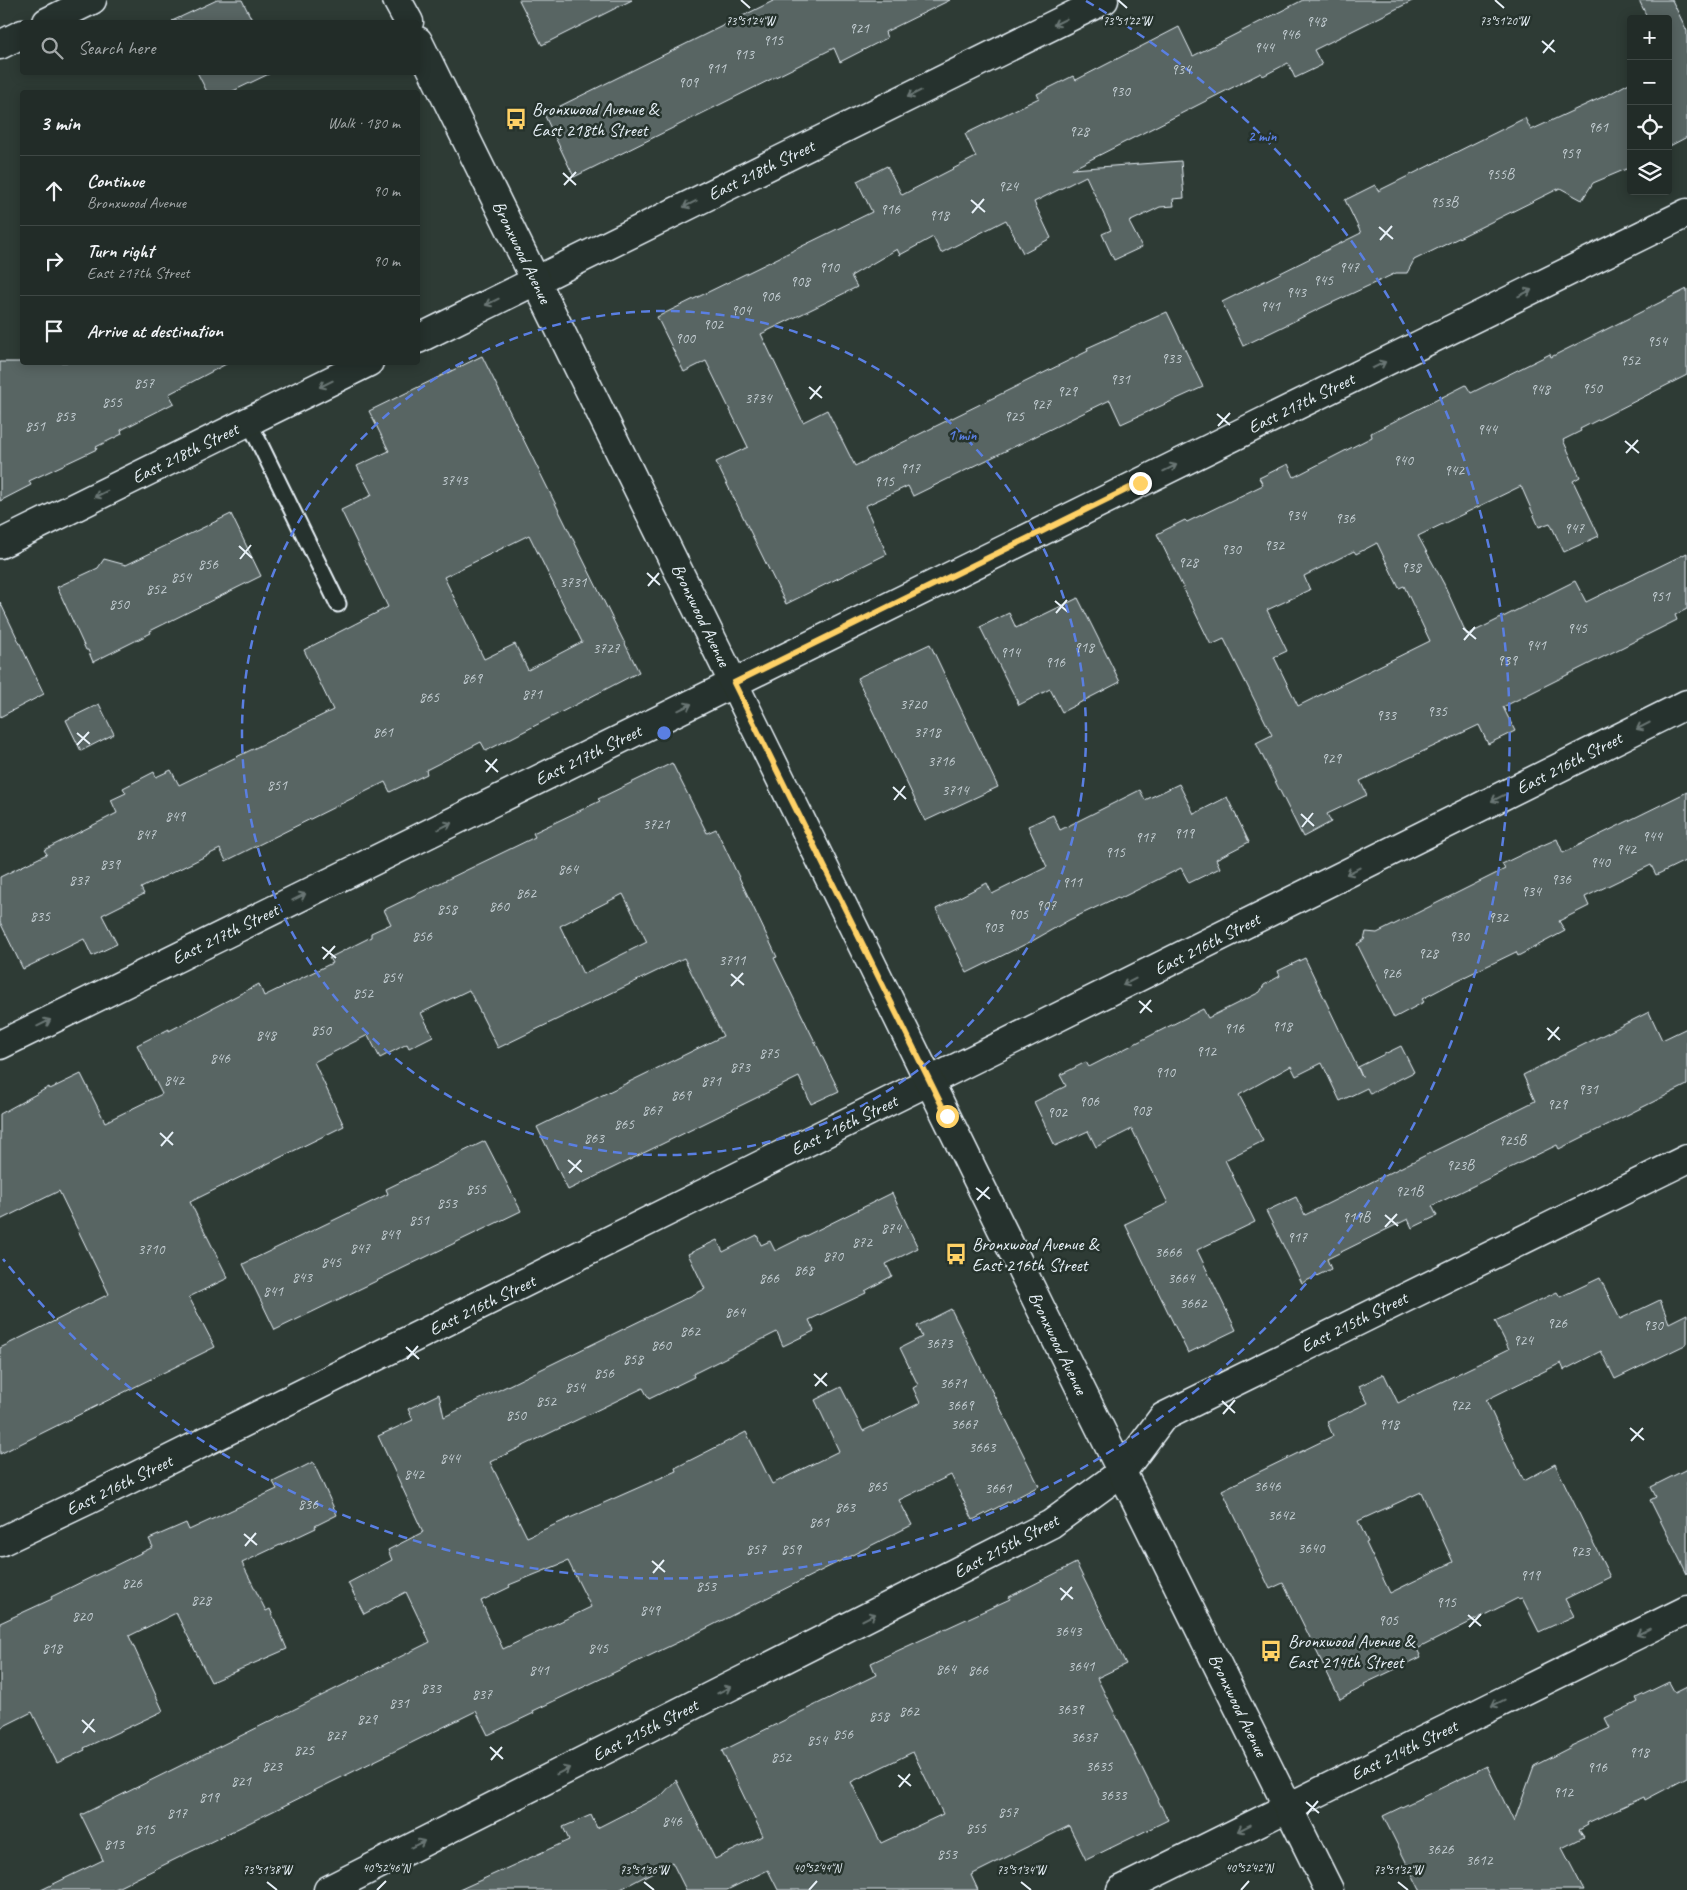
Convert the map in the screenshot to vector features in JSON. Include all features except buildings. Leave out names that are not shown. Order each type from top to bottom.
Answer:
[{"type":"street","points":[[51,20],[92,0]]},
{"type":"street","points":[[398,0],[407,20]]},
{"type":"street","name":"East 218th Street","points":[[420,338],[1104,0]]},
{"type":"street","points":[[0,46],[20,35]]},
{"type":"street","name":"Bronxwood Avenue","points":[[420,45],[1329,1890]]},
{"type":"street","name":"East 217th Street","points":[[0,1045],[1687,213]]},
{"type":"street","name":"East 218th Street","points":[[0,544],[363,365]]},
{"type":"street","name":"East 216th Street","points":[[0,1542],[99,1495],[1687,704]]},
{"type":"street","name":"East 215th Street","points":[[328,1890],[1051,1524],[1122,1472],[1163,1417],[1687,1159]]},
{"type":"street","name":"East 214th Street","points":[[1121,1890],[1687,1610]]},
{"type":"lane","points":[[249,422],[338,604]]},
{"type":"place","name":"Bronxwood Avenue & East 218th Street","points":[[516,119]]},
{"type":"place","name":"Bronxwood Avenue & East 216th Street","points":[[956,1254]]},
{"type":"place","name":"Bronxwood Avenue & East 214th Street","points":[[1271,1651]]},
{"type":"route","points":[[947,1116],[734,683],[1140,483]]}]
